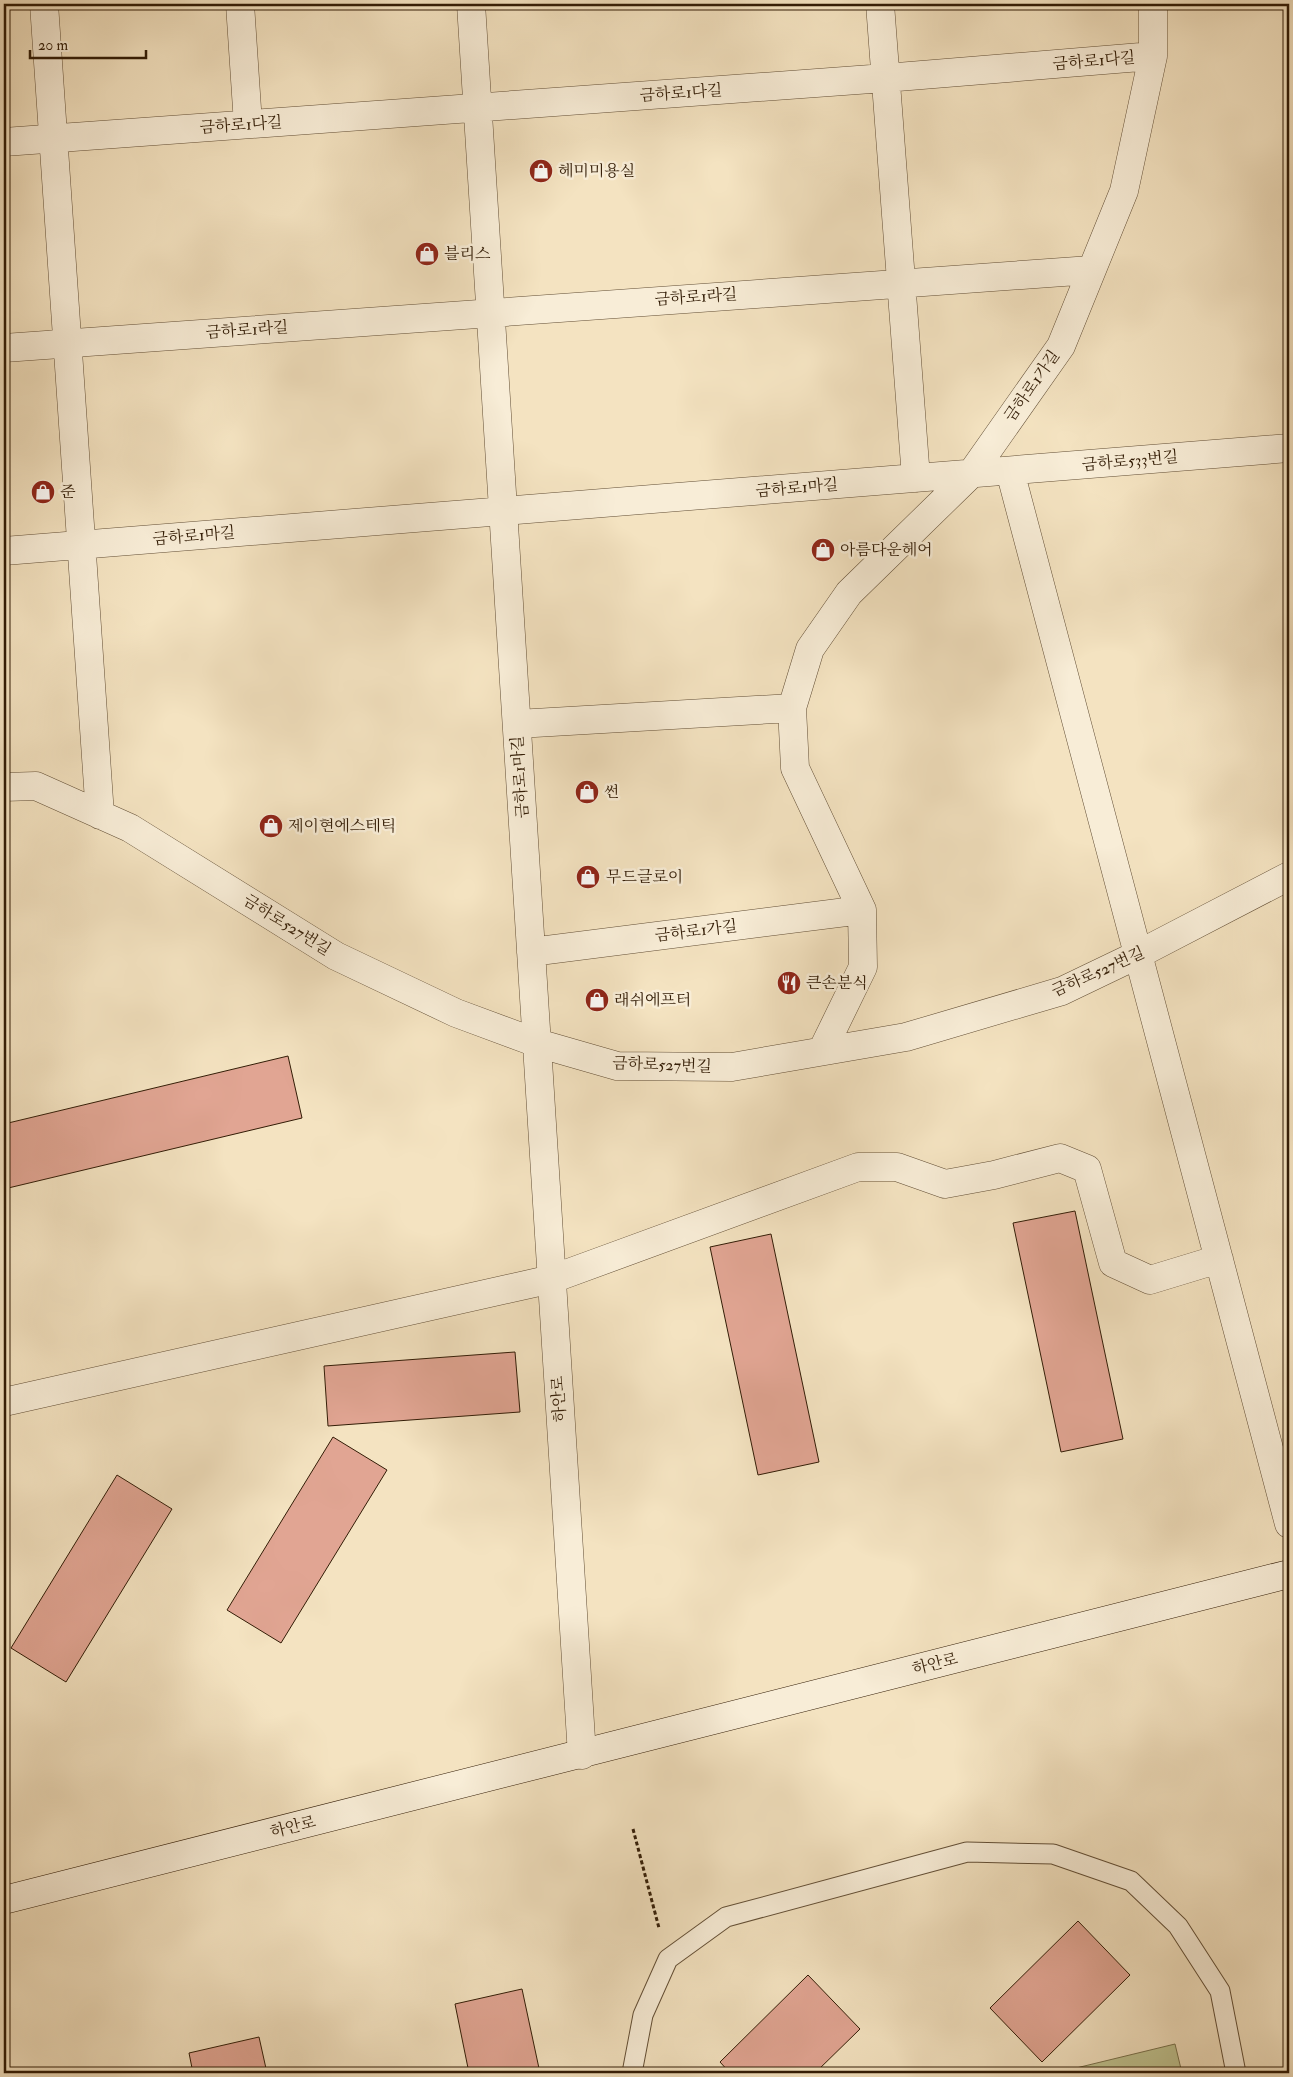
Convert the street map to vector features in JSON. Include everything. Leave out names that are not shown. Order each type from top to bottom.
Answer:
[{"type":"street","points":[[44,4],[100,815]]},
{"type":"street","points":[[240,4],[248,124]]},
{"type":"street","points":[[471,4],[503,511]]},
{"type":"street","points":[[880,4],[916,478]]},
{"type":"street","name":"금하로1가길","points":[[822,1051],[863,967],[862,910],[795,768],[792,708],[810,649],[849,593],[970,474],[1061,346],[1124,191],[1153,56],[1153,4]]},
{"type":"street","name":"금하로1다길","points":[[4,142],[885,78],[1153,56]]},
{"type":"street","name":"금하로1라길","points":[[4,348],[900,282],[1091,270]]},
{"type":"street","name":"금하로533번길","points":[[970,474],[1289,448]]},
{"type":"street","points":[[1010,471],[1289,1524]]},
{"type":"street","name":"금하로1마길","points":[[4,551],[970,474]]},
{"type":"street","name":"금하로1마길","points":[[503,511],[537,1043]]},
{"type":"street","points":[[517,724],[792,708]]},
{"type":"street","name":"금하로527번길","points":[[4,786],[36,786],[130,828],[336,956],[456,1013],[537,1043],[617,1066],[732,1067],[906,1037],[1062,991],[1137,955],[1289,876]]},
{"type":"street","name":"금하로1가길","points":[[531,952],[862,910]]},
{"type":"street","name":"하안로","points":[[537,1043],[582,1755]]},
{"type":"street","points":[[4,1402],[552,1279],[858,1167],[897,1167],[945,1184],[994,1176],[1060,1158],[1087,1169],[1113,1263],[1150,1280],[1219,1259]]},
{"type":"street","name":"하안로","points":[[4,1900],[582,1755],[1289,1574]]},
{"type":"lane","points":[[632,2073],[643,2015],[668,1959],[726,1917],[967,1852],[1053,1854],[1131,1881],[1178,1926],[1220,1991],[1236,2073]]},
{"type":"path","points":[[633,1829],[668,1959]]},
{"type":"green space","points":[[1175,2044],[1182,2073],[1073,2073],[1072,2069]]},
{"type":"building","points":[[288,1056],[302,1118],[4,1189],[4,1124]]},
{"type":"building","points":[[1075,1211],[1123,1439],[1061,1452],[1013,1223]]},
{"type":"building","points":[[771,1234],[819,1462],[758,1475],[710,1247]]},
{"type":"building","points":[[515,1352],[520,1412],[328,1426],[324,1366]]},
{"type":"building","points":[[333,1437],[387,1470],[281,1643],[227,1610]]},
{"type":"building","points":[[117,1475],[172,1509],[66,1682],[11,1648]]},
{"type":"building","points":[[1078,1921],[1130,1975],[1042,2062],[990,2008]]},
{"type":"building","points":[[808,1975],[860,2029],[815,2073],[730,2073],[720,2062]]},
{"type":"building","points":[[522,1989],[540,2073],[469,2073],[455,2004]]},
{"type":"building","points":[[259,2037],[267,2073],[193,2073],[189,2053]]},
{"type":"place","name":"헤미미용실","points":[[541,171]]},
{"type":"place","name":"블리스","points":[[427,254]]},
{"type":"place","name":"준","points":[[43,492]]},
{"type":"place","name":"아름다운헤어","points":[[823,550]]},
{"type":"place","name":"썬","points":[[587,792]]},
{"type":"place","name":"제이현에스테틱","points":[[271,826]]},
{"type":"place","name":"무드글로이","points":[[588,877]]},
{"type":"place","name":"큰손분식","points":[[789,983]]},
{"type":"place","name":"래쉬에프터","points":[[597,1000]]}]
